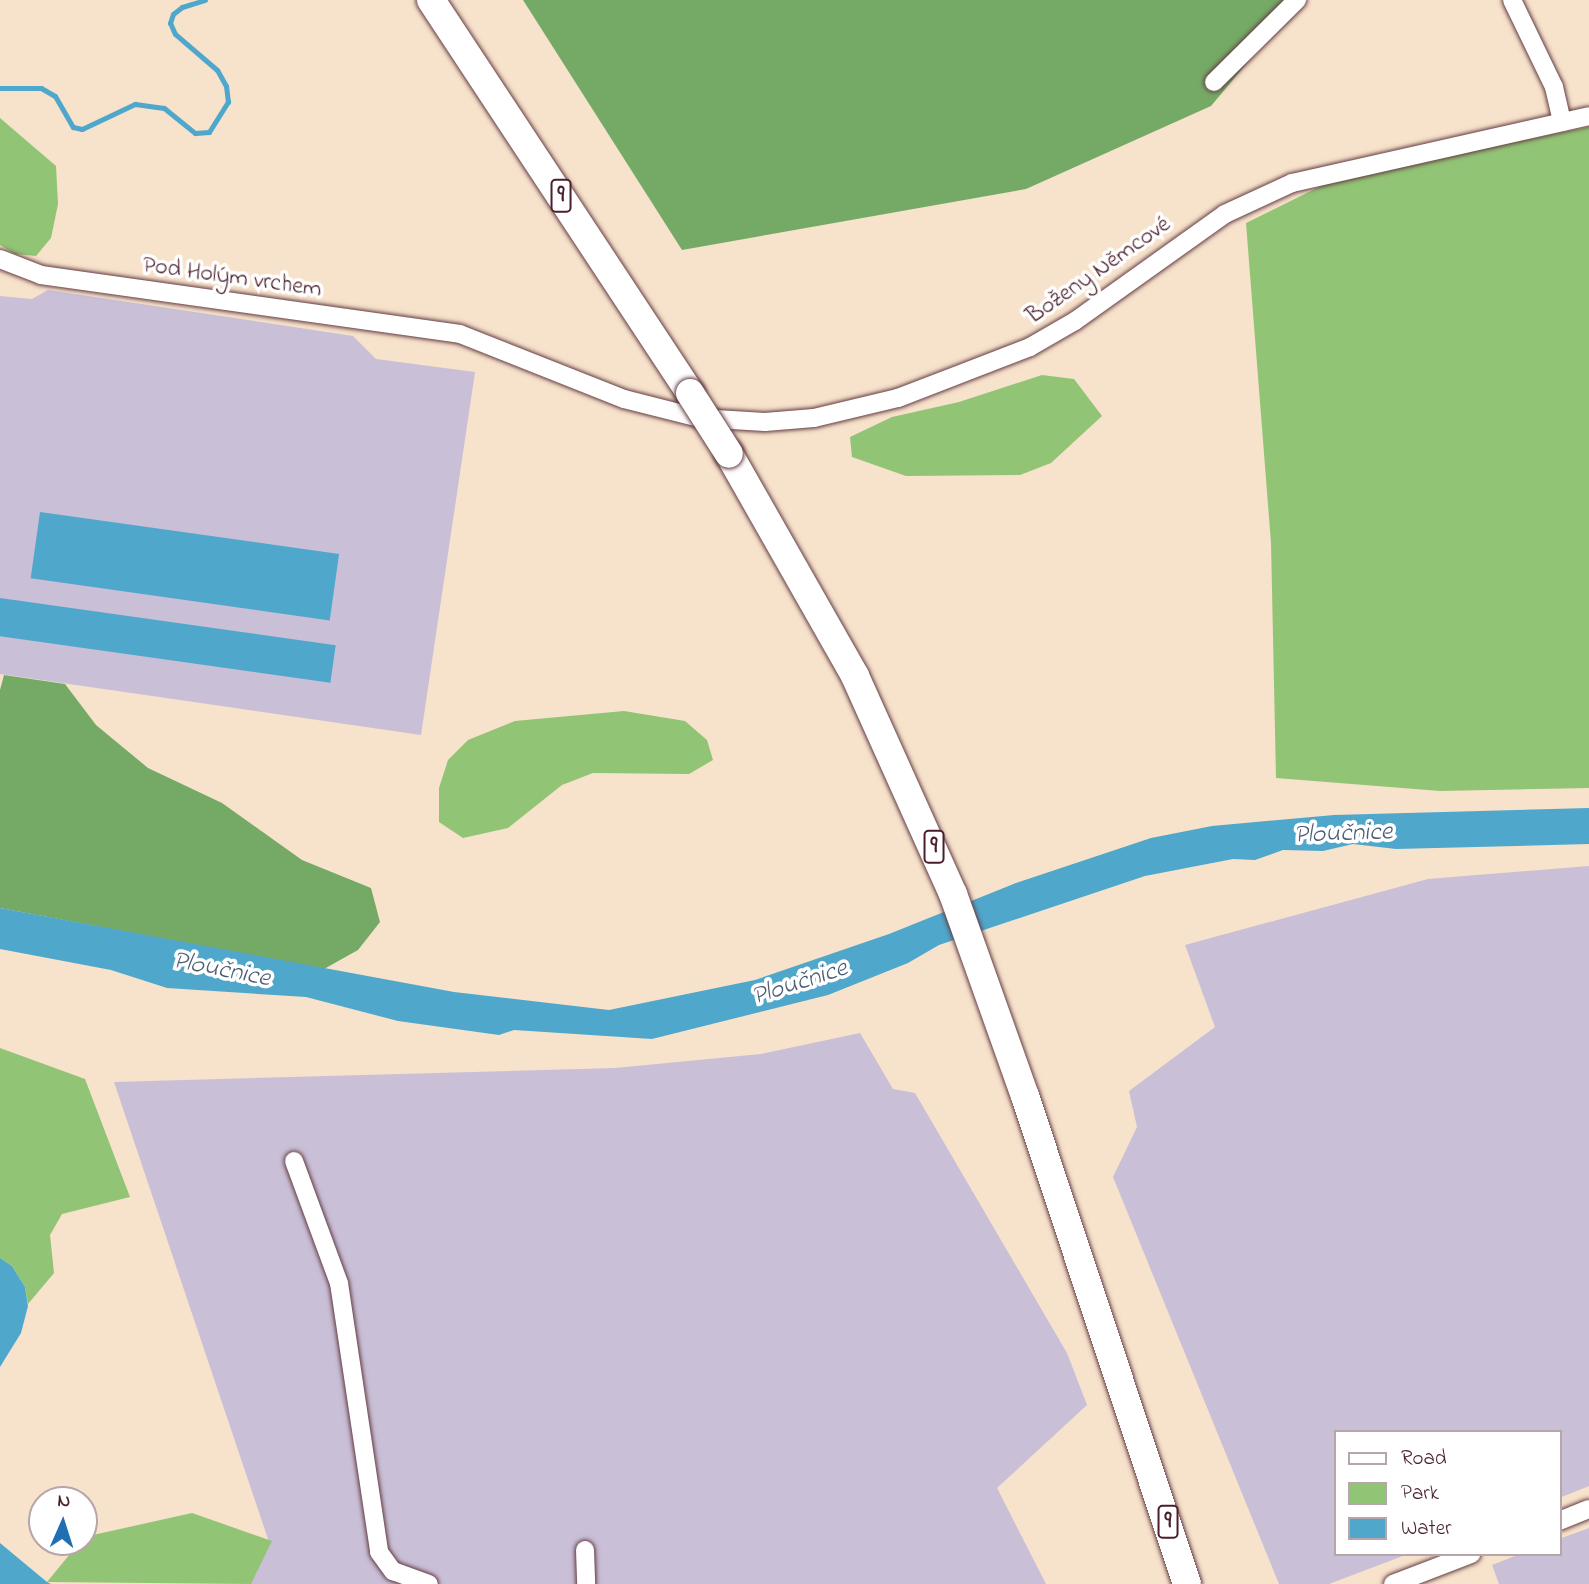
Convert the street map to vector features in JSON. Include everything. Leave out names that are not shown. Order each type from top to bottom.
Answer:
[{"type":"main road","name":"9","points":[[431,0],[729,454],[789,553],[879,724],[953,894],[1144,1461],[1178,1546],[1187,1584]]},
{"type":"main road","name":"9","points":[[1144,1461],[1168,1584]]},
{"type":"main road","points":[[1144,1461],[1204,1584]]},
{"type":"street","points":[[1214,82],[1297,0]]},
{"type":"street","points":[[1512,0],[1554,87],[1562,122]]},
{"type":"street","name":"Boženy Němcové","points":[[460,334],[585,385],[672,413],[730,422],[814,418],[898,398],[1030,347],[1075,321],[1225,214],[1293,183],[1589,116]]},
{"type":"street","name":"Pod Holým vrchem","points":[[0,259],[41,275],[460,334]]},
{"type":"street","points":[[294,1161],[339,1283],[379,1552],[393,1571],[429,1584]]},
{"type":"street","points":[[1561,1520],[1589,1509]]},
{"type":"street","points":[[585,1550],[586,1584]]},
{"type":"street","points":[[1393,1584],[1466,1556]]},
{"type":"shaded area","points":[[48,290],[353,336],[376,359],[475,372],[421,735],[0,674],[0,296],[32,299]]},
{"type":"shaded area","points":[[1589,866],[1589,1486],[1561,1497],[1561,1430],[1334,1430],[1334,1556],[1403,1556],[1329,1584],[1279,1584],[1113,1177],[1137,1127],[1129,1091],[1215,1027],[1185,945],[1428,879]]},
{"type":"shaded area","points":[[860,1033],[893,1089],[915,1093],[1067,1353],[1087,1405],[997,1488],[1046,1584],[246,1584],[270,1545],[114,1082],[615,1068],[761,1054]]},
{"type":"shaded area","points":[[1589,1528],[1589,1584],[1499,1584],[1492,1565],[1515,1556],[1561,1556],[1561,1538]]},
{"type":"green space","points":[[523,0],[1300,0],[1211,106],[1026,189],[682,250]]},
{"type":"green space","points":[[0,118],[56,166],[58,204],[51,238],[36,256],[15,254],[0,245]]},
{"type":"green space","points":[[1589,127],[1589,788],[1440,791],[1276,778],[1271,543],[1246,223],[1337,178]]},
{"type":"green space","points":[[1042,375],[1074,379],[1102,416],[1051,463],[1020,475],[906,476],[852,457],[850,437],[892,417],[959,402]]},
{"type":"green space","points":[[4,675],[65,684],[96,725],[148,768],[222,803],[302,860],[371,888],[380,922],[358,950],[324,969],[0,908],[0,690]]},
{"type":"green space","points":[[624,711],[685,721],[707,740],[713,760],[689,774],[593,773],[562,785],[508,828],[463,838],[439,822],[439,788],[448,760],[468,740],[515,721]]},
{"type":"green space","points":[[0,1048],[85,1079],[130,1197],[62,1214],[50,1235],[54,1273],[28,1304],[25,1287],[12,1266],[0,1258]]},
{"type":"green space","points":[[192,1513],[272,1541],[251,1584],[47,1582],[68,1556],[98,1556],[98,1534]]},
{"type":"water","points":[[40,512],[339,554],[330,620],[31,578]]},
{"type":"water","points":[[0,598],[336,645],[330,683],[0,636]]},
{"type":"water","name":"Ploučnice","points":[[1589,808],[1589,844],[1396,849],[1353,844],[1323,851],[1283,850],[1255,860],[1233,859],[1145,876],[939,945],[908,963],[828,995],[652,1039],[514,1030],[499,1035],[398,1021],[306,997],[167,988],[111,970],[0,949],[0,908],[454,992],[609,1010],[755,980],[889,934],[1016,883],[1151,838],[1212,826],[1334,815]]},
{"type":"water","points":[[0,1258],[12,1266],[25,1287],[28,1306],[21,1333],[0,1367]]},
{"type":"water","points":[[0,1543],[47,1582],[51,1584],[0,1584]]},
{"type":"waterway","points":[[0,88],[41,88],[55,96],[73,127],[82,129],[135,104],[164,108],[195,133],[209,132],[228,102],[226,86],[217,70],[175,34],[170,23],[173,14],[182,7],[205,0]]}]
